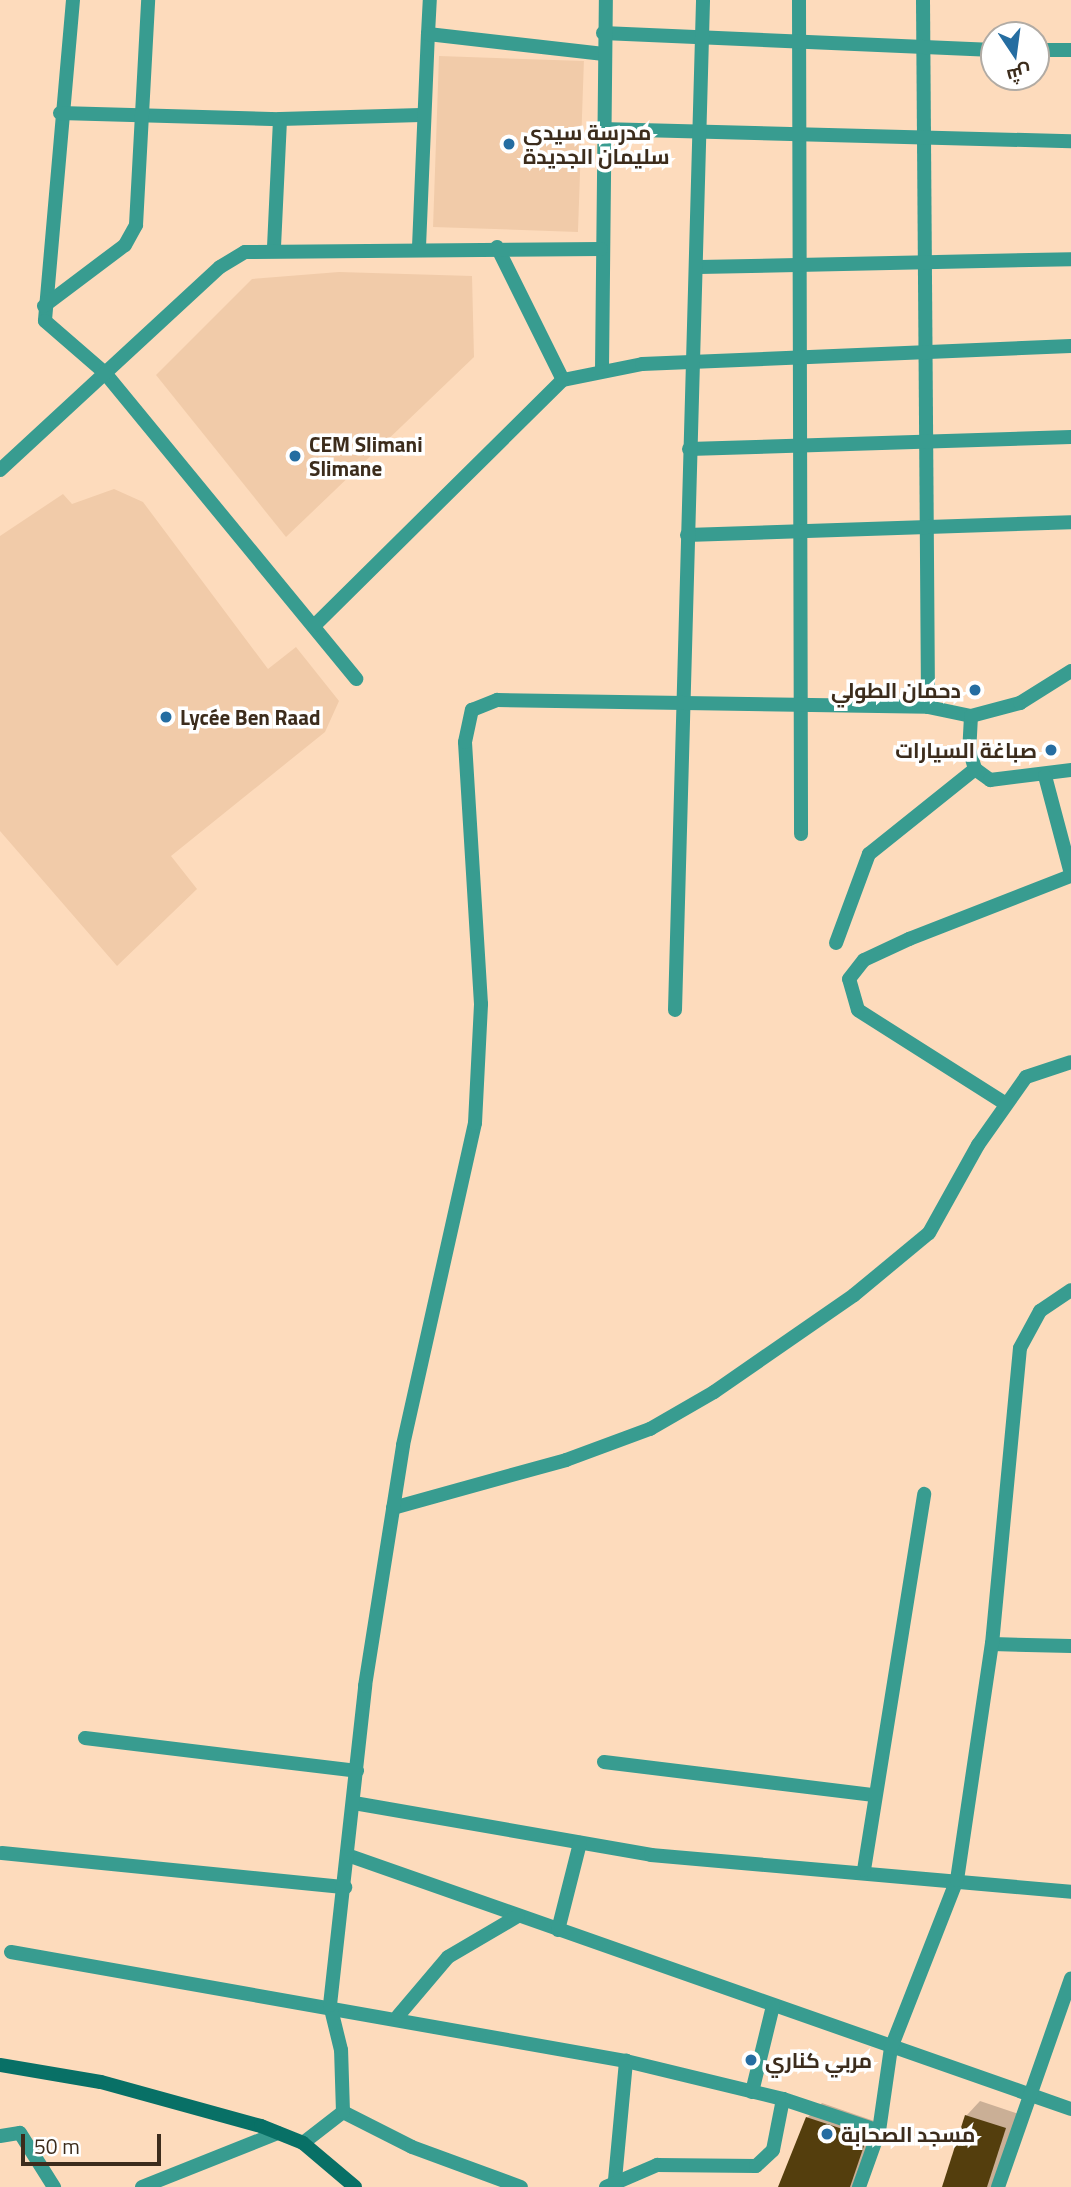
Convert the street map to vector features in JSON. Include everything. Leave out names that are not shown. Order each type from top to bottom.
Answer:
[{"type":"main road","points":[[0,2065],[101,2082],[278,2133],[303,2143],[355,2187]]},
{"type":"street","points":[[73,0],[60,113],[44,306],[52,331],[105,373],[356,679]]},
{"type":"street","points":[[44,306],[133,234],[143,112],[148,0]]},
{"type":"street","points":[[419,247],[421,115],[430,0]]},
{"type":"street","points":[[602,369],[601,128],[606,0]]},
{"type":"street","points":[[675,1010],[688,706],[687,535],[699,267],[703,0]]},
{"type":"street","points":[[799,0],[800,360],[796,535],[801,834]]},
{"type":"street","points":[[923,0],[926,132],[923,445],[927,530],[928,708]]},
{"type":"street","points":[[603,33],[702,41],[924,51],[980,50]]},
{"type":"street","points":[[428,34],[604,54]]},
{"type":"street","points":[[1050,50],[1071,50]]},
{"type":"street","points":[[60,113],[143,112],[279,119],[421,115]]},
{"type":"street","points":[[274,247],[279,119]]},
{"type":"street","points":[[601,128],[926,132],[1071,141]]},
{"type":"street","points":[[0,470],[228,260],[274,247],[601,249]]},
{"type":"street","points":[[497,247],[563,380]]},
{"type":"street","points":[[699,267],[924,266],[1071,258]]},
{"type":"street","points":[[314,625],[563,380],[602,369],[695,360],[925,356],[1071,346]]},
{"type":"street","points":[[689,449],[923,445],[1071,437]]},
{"type":"street","points":[[687,535],[796,535],[1071,522]]},
{"type":"street","points":[[343,2112],[341,2050],[330,2005],[350,1856],[357,1771],[393,1508],[475,1123],[481,1004],[466,724],[472,710],[497,700],[688,706],[928,708],[971,716],[1020,703],[1071,671]]},
{"type":"street","points":[[971,716],[975,769],[990,780],[1045,776],[1071,770]]},
{"type":"street","points":[[836,943],[869,854],[975,769]]},
{"type":"street","points":[[1006,1104],[858,1010],[849,979],[864,960],[897,944],[1071,875],[1045,776]]},
{"type":"street","points":[[393,1508],[566,1461],[650,1429],[714,1392],[855,1295],[929,1233],[1006,1104],[1026,1077],[1071,1062]]},
{"type":"street","points":[[859,2187],[878,2131],[891,2048],[957,1880],[992,1644],[1020,1348],[1040,1311],[1071,1290]]},
{"type":"street","points":[[864,1870],[872,1795],[924,1494]]},
{"type":"street","points":[[992,1644],[1071,1646]]},
{"type":"street","points":[[85,1738],[357,1771]]},
{"type":"street","points":[[604,1762],[872,1795]]},
{"type":"street","points":[[354,1803],[651,1855],[864,1870],[1071,1892]]},
{"type":"street","points":[[558,1930],[580,1843]]},
{"type":"street","points":[[2,1853],[345,1887]]},
{"type":"street","points":[[350,1856],[1071,2109]]},
{"type":"street","points":[[398,2016],[447,1957],[518,1916]]},
{"type":"street","points":[[11,1952],[398,2016],[626,2061],[783,2099],[878,2131]]},
{"type":"street","points":[[998,2187],[1071,1978]]},
{"type":"street","points":[[752,2092],[772,2006]]},
{"type":"street","points":[[626,2061],[611,2184],[657,2165],[757,2166],[773,2150],[783,2099]]},
{"type":"street","points":[[303,2143],[343,2112]]},
{"type":"street","points":[[343,2112],[412,2147],[521,2187]]},
{"type":"street","points":[[0,2136],[20,2133],[54,2187]]},
{"type":"street","points":[[142,2187],[278,2133]]},
{"type":"shaded area","name":"مدرسة سيدي سليمان الجديدة","points":[[439,56],[584,61],[578,232],[433,227]]},
{"type":"shaded area","name":"CEM Slimani Slimane","points":[[339,272],[472,276],[474,357],[286,537],[156,375],[252,279]]},
{"type":"shaded area","name":"Lycée Ben Raad","points":[[114,489],[143,502],[268,669],[296,647],[339,701],[325,732],[171,856],[197,889],[117,966],[0,831],[0,536],[63,494],[72,504]]},
{"type":"building","points":[[965,2115],[1006,2128],[987,2187],[942,2187]]},
{"type":"building","points":[[806,2117],[867,2137],[850,2187],[778,2187]]},
{"type":"place","name":"مدرسة سيدي سليمان الجديدة","points":[[509,144]]},
{"type":"place","name":"CEM Slimani Slimane","points":[[295,456]]},
{"type":"place","name":"دحمان الطولي","points":[[975,690]]},
{"type":"place","name":"Lycée Ben Raad","points":[[166,717]]},
{"type":"place","name":"صباغة السيارات","points":[[1051,750]]},
{"type":"place","name":"مربي كناري","points":[[751,2060]]},
{"type":"place","name":"مسجد الصحابة","points":[[827,2134]]}]
